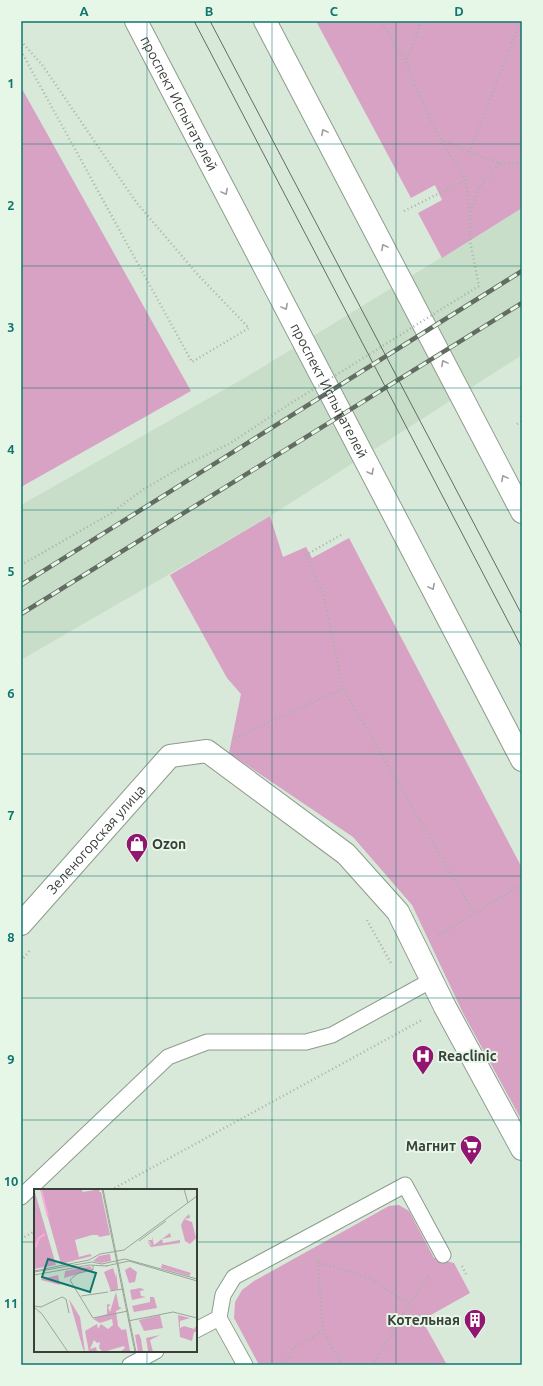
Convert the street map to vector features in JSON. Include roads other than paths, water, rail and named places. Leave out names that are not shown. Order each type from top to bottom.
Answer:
[{"type":"main road","name":"проспект Испытателей","points":[[136,21],[522,760]]},
{"type":"main road","points":[[266,21],[522,512]]},
{"type":"main road","name":"Зеленогорская улица","points":[[21,924],[170,756],[207,751],[346,854],[398,912],[432,980]]},
{"type":"main road","points":[[432,980],[445,1007],[522,1149]]},
{"type":"lane","points":[[21,1197],[168,1057],[207,1042],[306,1042],[332,1035],[432,980]]},
{"type":"lane","points":[[245,1365],[219,1318],[223,1295],[234,1277],[405,1185],[443,1255]]},
{"type":"lane","points":[[197,1329],[219,1318]]},
{"type":"lane","points":[[130,1365],[154,1352]]},
{"type":"tram line","points":[[194,21],[522,648]]},
{"type":"tram line","points":[[210,21],[522,615]]},
{"type":"railway","points":[[21,585],[522,271]]},
{"type":"railway","points":[[21,614],[522,303]]},
{"type":"place","name":"Ozon","points":[[137,864]]},
{"type":"place","name":"Reaclinic","points":[[423,1076]]},
{"type":"place","name":"Магнит","points":[[471,1166]]},
{"type":"place","name":"Котельная","points":[[475,1340]]}]
